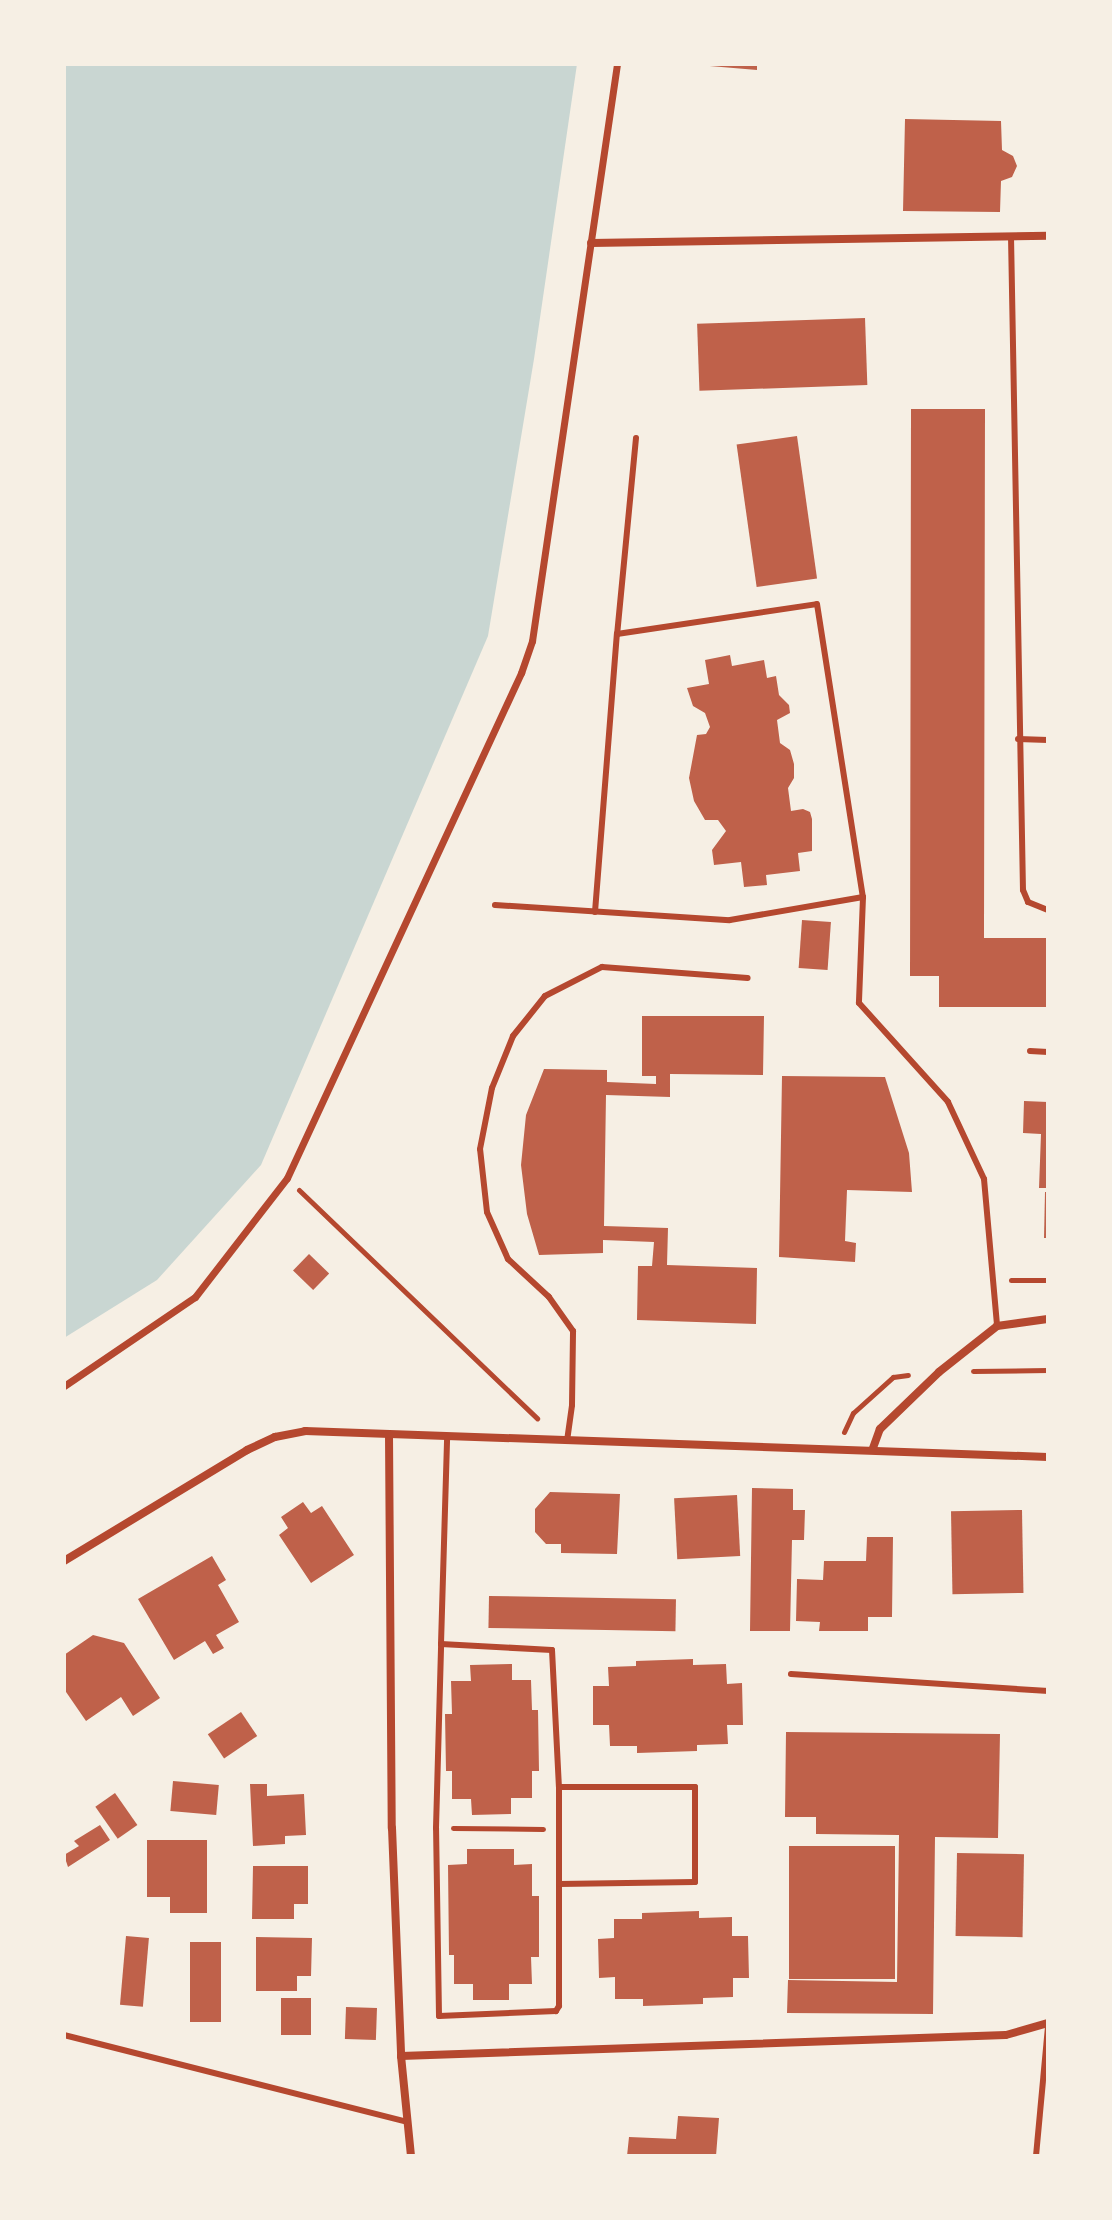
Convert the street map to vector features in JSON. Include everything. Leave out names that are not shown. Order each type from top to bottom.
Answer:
[{"type":"street","points":[[64,1386],[195,1297],[287,1178],[521,673],[532,641],[617,64]]},
{"type":"street","points":[[591,243],[1048,236]]},
{"type":"street","points":[[873,1448],[880,1429],[939,1372],[997,1326],[1048,1319]]},
{"type":"street","points":[[64,1561],[247,1450],[275,1437],[305,1431],[447,1439],[873,1448],[1048,1457]]},
{"type":"street","points":[[389,1435],[392,1828],[401,2056],[411,2156]]},
{"type":"street","points":[[401,2056],[1006,2035],[1048,2025]]},
{"type":"lane","points":[[1011,236],[1023,890],[1028,902],[1048,910]]},
{"type":"lane","points":[[595,912],[636,438]]},
{"type":"lane","points":[[617,634],[817,604],[863,897],[859,1003],[948,1102],[984,1179],[997,1326]]},
{"type":"lane","points":[[1018,739],[1048,740]]},
{"type":"lane","points":[[495,905],[730,920],[863,897]]},
{"type":"lane","points":[[567,1441],[573,1331],[549,1297],[508,1259],[487,1212],[480,1149],[492,1088],[513,1036],[545,996],[602,967],[748,978]]},
{"type":"lane","points":[[1030,1051],[1048,1052]]},
{"type":"lane","points":[[441,1644],[552,1650],[559,1787],[559,2006],[556,2011],[439,2016],[436,1828],[441,1644],[447,1439]]},
{"type":"lane","points":[[791,1674],[1048,1691]]},
{"type":"lane","points":[[559,1787],[695,1787],[695,1882],[559,1884]]},
{"type":"lane","points":[[1036,2156],[1048,2025]]},
{"type":"lane","points":[[64,2035],[407,2122]]},
{"type":"path","points":[[287,1178],[531,1416],[569,1429]]},
{"type":"path","points":[[994,1280],[1048,1280]]},
{"type":"path","points":[[843,1435],[853,1413],[893,1377],[939,1372],[1048,1370]]},
{"type":"path","points":[[436,1828],[557,1830]]},
{"type":"shaded area","points":[[64,64],[577,64],[534,359],[488,636],[261,1165],[157,1280],[64,1338]]},
{"type":"building","points":[[686,64],[757,64],[757,70]]},
{"type":"building","points":[[905,119],[1001,121],[1002,150],[1013,156],[1017,166],[1012,177],[1001,181],[1000,212],[903,211]]},
{"type":"building","points":[[865,318],[867,385],[699,391],[697,324]]},
{"type":"building","points":[[911,409],[985,409],[984,938],[1048,938],[1048,1007],[939,1007],[939,976],[910,976]]},
{"type":"building","points":[[797,436],[817,579],[757,587],[737,444]]},
{"type":"building","points":[[730,655],[732,666],[764,660],[767,678],[776,676],[779,695],[789,705],[790,713],[777,720],[780,743],[790,750],[794,764],[794,778],[788,788],[791,811],[803,809],[810,812],[812,819],[812,851],[798,853],[800,871],[766,875],[767,885],[744,887],[741,862],[714,865],[712,850],[726,831],[718,820],[705,820],[694,801],[689,778],[697,735],[706,734],[710,727],[705,713],[693,706],[687,688],[709,684],[705,660]]},
{"type":"building","points":[[802,920],[831,922],[828,970],[799,968]]},
{"type":"building","points":[[642,1016],[764,1016],[763,1075],[670,1074],[670,1097],[606,1095],[604,1226],[668,1228],[667,1265],[757,1268],[756,1324],[637,1320],[638,1266],[652,1266],[654,1242],[603,1240],[603,1253],[539,1255],[527,1214],[521,1165],[526,1115],[544,1069],[607,1070],[607,1082],[656,1084],[656,1076],[642,1076]]},
{"type":"building","points":[[782,1076],[885,1077],[909,1153],[912,1192],[847,1190],[845,1241],[856,1243],[855,1262],[779,1257]]},
{"type":"building","points":[[1024,1101],[1048,1102],[1048,1188],[1039,1188],[1041,1134],[1023,1133]]},
{"type":"building","points":[[1045,1192],[1048,1192],[1048,1238],[1044,1238]]},
{"type":"building","points":[[309,1254],[329,1273],[313,1290],[293,1271]]},
{"type":"building","points":[[752,1488],[793,1489],[793,1510],[805,1510],[804,1540],[792,1540],[790,1631],[750,1631]]},
{"type":"building","points":[[550,1492],[620,1494],[617,1554],[561,1553],[561,1544],[546,1544],[535,1532],[535,1509]]},
{"type":"building","points":[[737,1495],[740,1556],[677,1559],[674,1498]]},
{"type":"building","points":[[303,1502],[311,1513],[322,1506],[354,1555],[311,1583],[279,1535],[288,1528],[281,1517]]},
{"type":"building","points":[[1022,1510],[1023,1593],[952,1594],[951,1511]]},
{"type":"building","points":[[867,1537],[893,1537],[892,1617],[868,1617],[868,1631],[819,1631],[820,1622],[796,1621],[797,1579],[823,1580],[824,1561],[866,1561]]},
{"type":"building","points":[[212,1556],[226,1580],[218,1585],[239,1622],[216,1635],[224,1648],[213,1654],[205,1641],[174,1660],[138,1599]]},
{"type":"building","points":[[489,1596],[676,1599],[675,1631],[488,1628]]},
{"type":"building","points":[[93,1635],[124,1643],[160,1698],[133,1716],[121,1697],[86,1721],[64,1689],[64,1655]]},
{"type":"building","points":[[693,1659],[693,1665],[726,1664],[727,1684],[742,1683],[743,1725],[727,1725],[728,1744],[697,1745],[697,1751],[637,1753],[637,1746],[610,1746],[609,1725],[593,1725],[593,1686],[609,1686],[608,1667],[636,1666],[636,1661]]},
{"type":"building","points":[[512,1664],[512,1680],[531,1680],[532,1710],[538,1710],[539,1771],[532,1771],[532,1798],[511,1798],[511,1814],[472,1815],[471,1799],[452,1799],[452,1771],[446,1771],[445,1714],[452,1714],[451,1681],[471,1681],[470,1665]]},
{"type":"building","points":[[241,1712],[257,1736],[224,1758],[208,1734]]},
{"type":"building","points":[[786,1732],[1000,1734],[998,1838],[935,1837],[933,2014],[787,2013],[788,1980],[897,1982],[899,1835],[816,1834],[816,1817],[785,1817]]},
{"type":"building","points":[[173,1781],[219,1785],[216,1815],[170,1811]]},
{"type":"building","points":[[250,1784],[267,1784],[267,1796],[304,1794],[306,1835],[285,1836],[285,1844],[253,1846]]},
{"type":"building","points":[[115,1793],[137,1825],[118,1839],[95,1807]]},
{"type":"building","points":[[100,1825],[110,1840],[68,1867],[64,1855],[79,1846],[74,1841]]},
{"type":"building","points":[[147,1840],[207,1840],[207,1913],[170,1913],[170,1897],[147,1897]]},
{"type":"building","points":[[789,1846],[895,1846],[895,1979],[789,1979]]},
{"type":"building","points":[[467,1849],[514,1849],[514,1865],[532,1864],[532,1896],[539,1896],[539,1957],[531,1957],[532,1984],[509,1984],[509,2000],[473,2000],[473,1984],[454,1984],[454,1955],[449,1955],[448,1865],[467,1864]]},
{"type":"building","points":[[957,1853],[1024,1854],[1023,1937],[956,1936]]},
{"type":"building","points":[[253,1866],[308,1866],[308,1904],[294,1904],[294,1919],[252,1919]]},
{"type":"building","points":[[699,1911],[699,1918],[732,1917],[732,1936],[748,1936],[749,1978],[733,1978],[733,1997],[703,1998],[703,2004],[643,2006],[643,1999],[615,1999],[615,1977],[599,1978],[598,1939],[614,1938],[614,1919],[642,1919],[642,1913]]},
{"type":"building","points":[[126,1936],[149,1938],[143,2007],[120,2005]]},
{"type":"building","points":[[256,1937],[312,1938],[311,1976],[297,1976],[297,1991],[256,1991]]},
{"type":"building","points":[[190,1942],[221,1942],[221,2022],[190,2022]]},
{"type":"building","points":[[281,1998],[311,1998],[311,2035],[281,2035]]},
{"type":"building","points":[[346,2007],[377,2008],[376,2040],[345,2039]]},
{"type":"building","points":[[678,2116],[719,2118],[716,2156],[627,2156],[629,2137],[676,2139]]}]
